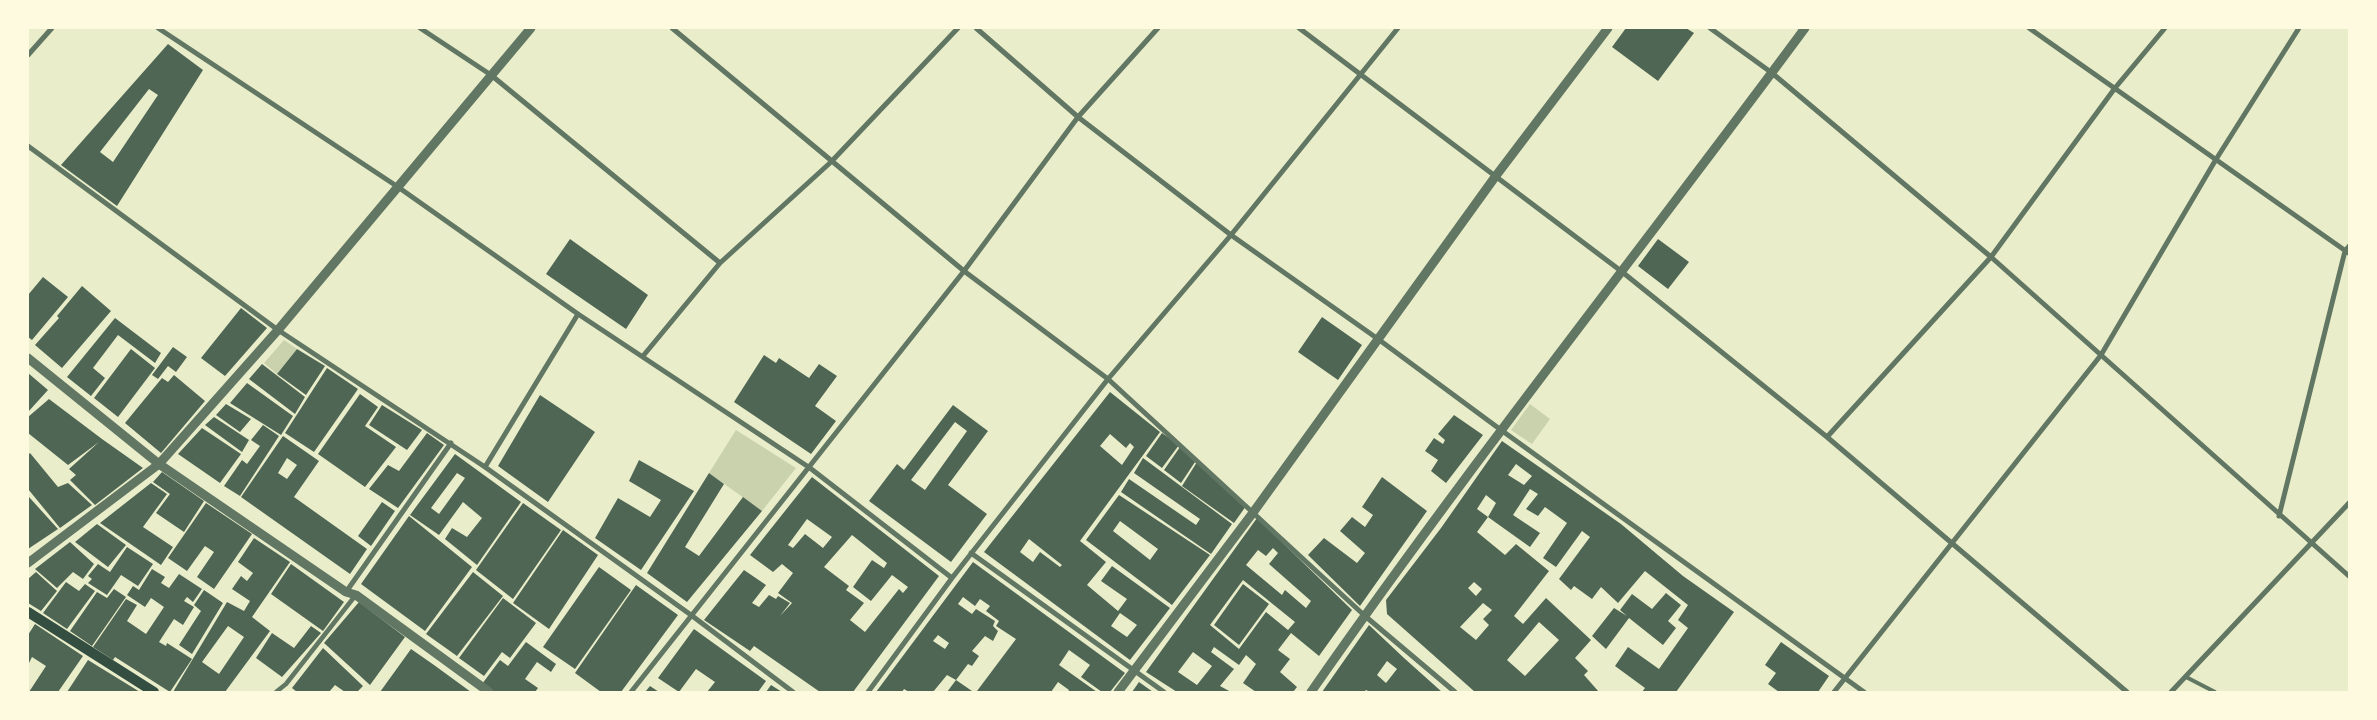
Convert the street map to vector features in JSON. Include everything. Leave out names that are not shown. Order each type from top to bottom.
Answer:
[{"type":"main road","points":[[28,612],[154,692]]},
{"type":"street","points":[[28,55],[52,28]]},
{"type":"street","points":[[158,28],[398,187],[578,314],[810,468],[952,578]]},
{"type":"street","points":[[420,28],[491,75],[720,263]]},
{"type":"street","points":[[28,563],[159,464],[278,330],[531,28]]},
{"type":"street","points":[[672,28],[964,271],[1108,378],[1252,514],[1364,616],[1455,692]]},
{"type":"street","points":[[643,356],[720,263],[831,162],[958,28]]},
{"type":"street","points":[[976,28],[1078,118],[1231,235],[1378,339],[1864,692]]},
{"type":"street","points":[[631,692],[964,271],[1078,118],[1158,28]]},
{"type":"street","points":[[1299,28],[1621,270],[1827,437],[2127,692]]},
{"type":"street","points":[[868,692],[971,553],[1108,378],[1231,235],[1398,28]]},
{"type":"street","points":[[1118,692],[1252,514],[1495,177],[1608,28]]},
{"type":"street","points":[[1710,28],[1772,73],[1991,257],[2279,516],[2350,577]]},
{"type":"street","points":[[1312,692],[1364,616],[1501,430],[1805,28]]},
{"type":"street","points":[[2029,28],[2347,253]]},
{"type":"street","points":[[1827,437],[1991,257],[2115,88],[2166,28]]},
{"type":"street","points":[[1834,692],[2101,355],[2215,160],[2298,28]]},
{"type":"street","points":[[28,146],[278,330],[485,466],[793,692]]},
{"type":"street","points":[[2279,516],[2350,245]]},
{"type":"street","points":[[485,466],[578,314]]},
{"type":"street","points":[[28,358],[159,464],[346,592],[356,594],[489,692]]},
{"type":"street","points":[[346,592],[452,444]]},
{"type":"street","points":[[2170,692],[2350,502]]},
{"type":"street","points":[[971,553],[1164,692]]},
{"type":"street","points":[[276,692],[286,684],[356,594]]},
{"type":"lane","points":[[2186,677],[2215,692]]},
{"type":"green space","points":[[284,340],[297,349],[277,374],[264,363]]},
{"type":"green space","points":[[1530,404],[1550,419],[1532,444],[1511,430]]},
{"type":"green space","points":[[736,430],[796,468],[762,511],[709,473]]},
{"type":"building","points":[[1626,28],[1686,28],[1694,33],[1658,81],[1612,47]]},
{"type":"building","points":[[168,44],[203,70],[117,206],[61,165]],"holes":[[[149,89],[158,95],[113,162],[100,152]]]},
{"type":"building","points":[[570,239],[648,295],[626,329],[546,274]]},
{"type":"building","points":[[1658,239],[1689,262],[1668,289],[1638,266]]},
{"type":"building","points":[[43,277],[68,297],[32,340],[28,337],[28,295]]},
{"type":"building","points":[[82,286],[111,311],[62,368],[35,345],[59,318],[57,316]]},
{"type":"building","points":[[241,308],[267,328],[225,376],[201,358]]},
{"type":"building","points":[[1322,317],[1362,345],[1338,380],[1298,352]]},
{"type":"building","points":[[115,318],[161,353],[155,363],[118,335],[93,368],[105,378],[91,396],[67,377]]},
{"type":"building","points":[[173,347],[187,357],[176,372],[168,366],[158,379],[152,375]]},
{"type":"building","points":[[131,349],[155,368],[118,417],[94,398]]},
{"type":"building","points":[[297,349],[325,366],[306,395],[277,374]]},
{"type":"building","points":[[764,355],[776,363],[779,358],[809,378],[819,364],[837,376],[815,406],[836,421],[811,454],[734,402]]},
{"type":"building","points":[[262,364],[305,397],[295,414],[249,379]]},
{"type":"building","points":[[327,368],[358,389],[314,452],[285,433]]},
{"type":"building","points":[[28,373],[48,390],[28,412]]},
{"type":"building","points":[[174,375],[205,401],[161,453],[125,423],[162,378],[168,382]]},
{"type":"building","points":[[247,383],[293,416],[281,435],[230,403]]},
{"type":"building","points":[[1110,392],[1160,432],[1080,541],[1106,562],[1087,585],[1118,611],[1127,599],[1101,581],[1112,566],[1170,608],[1130,660],[984,552]],"holes":[[[1110,434],[1126,448],[1130,443],[1134,447],[1122,465],[1100,446]],[[1029,539],[1062,565],[1060,567],[1040,552],[1033,562],[1020,552]],[[1120,613],[1137,625],[1127,637],[1111,626]]]},
{"type":"building","points":[[360,394],[378,407],[365,426],[396,447],[365,487],[318,454]]},
{"type":"building","points":[[540,395],[595,432],[548,502],[498,466]]},
{"type":"building","points":[[49,399],[143,468],[95,505],[70,480],[76,475],[69,469],[99,442],[68,465],[28,433],[28,417]]},
{"type":"building","points":[[226,404],[251,419],[240,432],[216,415]]},
{"type":"building","points":[[382,405],[422,430],[407,450],[369,425]]},
{"type":"building","points":[[953,405],[988,431],[948,485],[987,514],[951,562],[869,501],[897,464],[904,470]],"holes":[[[955,422],[967,431],[925,490],[911,480]]]},
{"type":"building","points":[[1454,415],[1483,435],[1446,483],[1431,471],[1438,460],[1425,451],[1434,438],[1443,444],[1445,440],[1438,434]]},
{"type":"building","points":[[214,417],[249,440],[242,452],[205,425]]},
{"type":"building","points":[[263,425],[279,436],[240,496],[224,486],[242,460],[247,464],[260,446],[251,440]]},
{"type":"building","points":[[202,428],[241,454],[220,483],[178,454]]},
{"type":"building","points":[[427,433],[444,445],[398,508],[369,489],[388,465],[399,471]]},
{"type":"building","points":[[1162,433],[1179,445],[1162,468],[1146,456]]},
{"type":"building","points":[[283,436],[319,461],[294,497],[367,549],[350,574],[241,497]],"holes":[[[287,458],[297,465],[287,479],[278,473]]]},
{"type":"building","points":[[1502,441],[1621,524],[1683,576],[1734,612],[1676,692],[1642,692],[1645,688],[1615,666],[1628,647],[1659,669],[1688,628],[1678,620],[1688,605],[1645,571],[1618,603],[1601,587],[1592,599],[1574,586],[1571,590],[1559,579],[1590,537],[1582,531],[1556,567],[1543,558],[1567,523],[1545,507],[1538,516],[1526,509],[1538,494],[1530,489],[1513,515],[1540,533],[1530,547],[1488,517],[1477,532],[1505,555],[1516,544],[1549,571],[1514,616],[1523,624],[1546,598],[1591,640],[1575,658],[1588,671],[1584,675],[1599,692],[1475,692],[1387,614],[1386,600],[1441,528]],"holes":[[[1516,464],[1532,476],[1524,485],[1508,475]],[[1486,495],[1496,503],[1488,517],[1477,509]],[[1474,582],[1482,589],[1476,596],[1468,588]],[[1483,603],[1492,610],[1483,619],[1489,625],[1476,640],[1460,627]],[[1539,622],[1559,640],[1525,676],[1507,660]]]},
{"type":"building","points":[[1180,447],[1195,462],[1181,483],[1164,470]]},
{"type":"building","points":[[30,453],[58,487],[68,483],[92,505],[60,528],[28,489],[28,455]]},
{"type":"building","points":[[455,454],[521,502],[477,565],[445,539],[452,528],[467,537],[482,518],[463,502],[439,535],[410,515]],"holes":[[[457,473],[465,478],[439,514],[431,508]]]},
{"type":"building","points":[[1143,458],[1232,524],[1211,554],[1121,492],[1129,479],[1196,525],[1200,519],[1134,473]]},
{"type":"building","points":[[639,460],[694,491],[641,570],[595,538],[618,498],[650,517],[661,500],[629,481]]},
{"type":"building","points":[[1197,462],[1246,506],[1234,523],[1182,486]]},
{"type":"building","points":[[162,472],[204,501],[184,532],[156,513],[170,494],[153,482]]},
{"type":"building","points":[[709,473],[724,484],[685,547],[699,556],[743,497],[762,511],[687,602],[647,573]]},
{"type":"building","points":[[812,477],[939,576],[853,692],[820,692],[754,646],[750,651],[704,620],[744,570],[766,585],[752,603],[759,607],[769,595],[776,599],[778,596],[790,603],[780,616],[792,603],[778,593],[793,573],[782,564],[773,572],[750,555]],"holes":[[[807,519],[832,537],[823,548],[805,534],[793,548],[788,545]],[[852,535],[887,563],[884,568],[872,560],[853,587],[871,601],[892,575],[908,587],[903,593],[899,589],[865,632],[850,620],[864,603],[846,590],[849,586],[824,567]]]},
{"type":"building","points":[[1382,477],[1427,511],[1360,606],[1308,555],[1324,538],[1357,563],[1365,553],[1340,531],[1352,517],[1365,527],[1373,515],[1362,507]]},
{"type":"building","points":[[151,483],[167,494],[143,527],[173,547],[161,565],[100,523]]},
{"type":"building","points":[[1119,495],[1210,555],[1172,605],[1086,540]],"holes":[[[1120,521],[1158,549],[1150,560],[1113,531]]]},
{"type":"building","points":[[28,498],[58,529],[28,549]]},
{"type":"building","points":[[382,502],[395,511],[371,546],[358,536]]},
{"type":"building","points":[[206,503],[252,534],[214,589],[197,577],[214,552],[205,546],[187,571],[168,558]]},
{"type":"building","points":[[523,503],[561,530],[513,599],[476,570]]},
{"type":"building","points":[[409,516],[472,567],[425,631],[361,584]]},
{"type":"building","points":[[1257,518],[1352,610],[1319,656],[1291,633],[1278,650],[1290,659],[1280,672],[1297,687],[1293,692],[1256,692],[1243,683],[1256,664],[1246,655],[1239,665],[1214,647],[1211,652],[1234,669],[1220,686],[1231,692],[1177,692],[1146,672]],"holes":[[[1273,548],[1278,553],[1269,564],[1311,601],[1306,608],[1285,590],[1282,595],[1246,565],[1258,550],[1266,556]],[[1243,580],[1295,622],[1288,630],[1266,612],[1239,649],[1210,625]],[[1193,652],[1212,666],[1197,685],[1178,672]]]},
{"type":"building","points":[[97,524],[126,545],[108,567],[75,542]]},
{"type":"building","points":[[563,530],[598,555],[549,629],[513,603]]},
{"type":"building","points":[[254,538],[290,562],[252,617],[270,631],[225,692],[173,692],[227,602],[244,611],[250,601],[232,589],[241,576],[247,581],[253,573],[238,562]],"holes":[[[228,626],[244,637],[219,674],[202,662]]]},
{"type":"building","points":[[70,542],[94,564],[83,579],[73,572],[57,588],[35,569]]},
{"type":"building","points":[[127,547],[153,564],[138,586],[121,575],[107,595],[88,583],[92,579],[88,576],[98,564],[110,572]]},
{"type":"building","points":[[973,562],[1125,673],[1110,692],[1102,692],[1081,677],[1090,665],[1069,650],[1059,665],[1097,692],[1068,692],[1069,690],[1058,682],[1051,692],[978,692],[1016,639],[996,626],[999,621],[986,611],[990,606],[980,599],[975,606],[963,597],[958,604],[972,614],[976,609],[995,621],[993,626],[998,631],[993,641],[985,636],[972,651],[979,656],[972,666],[968,664],[956,680],[947,675],[933,692],[909,692],[904,689],[902,692],[876,692]],"holes":[[[938,635],[949,643],[945,649],[933,641]]]},
{"type":"building","points":[[291,564],[344,602],[323,631],[271,594]]},
{"type":"building","points":[[599,567],[631,590],[575,669],[543,647]]},
{"type":"building","points":[[152,569],[165,577],[161,583],[169,588],[179,574],[202,589],[193,602],[187,597],[184,601],[194,607],[183,625],[174,619],[159,642],[166,646],[167,643],[192,659],[170,692],[115,657],[113,660],[93,647],[126,599],[137,605],[127,621],[146,634],[164,607],[151,598],[145,607],[127,595],[133,586],[139,590]]},
{"type":"building","points":[[36,572],[57,591],[41,611],[28,603],[28,579]]},
{"type":"building","points":[[473,572],[503,596],[457,656],[426,634]]},
{"type":"building","points":[[66,582],[79,591],[85,584],[95,591],[67,629],[43,613]]},
{"type":"building","points":[[1243,584],[1269,604],[1239,645],[1214,625]]},
{"type":"building","points":[[636,585],[678,615],[621,692],[601,692],[575,673]]},
{"type":"building","points":[[114,589],[126,597],[92,646],[70,631],[97,592],[107,598]]},
{"type":"building","points":[[204,590],[223,603],[192,654],[179,645],[201,611],[194,605]]},
{"type":"building","points":[[1666,593],[1681,605],[1668,621],[1676,628],[1663,645],[1629,618],[1606,649],[1592,636],[1614,608],[1627,616],[1620,610],[1632,594],[1652,609]]},
{"type":"building","points":[[503,598],[536,623],[510,658],[502,652],[484,676],[459,658]]},
{"type":"building","points":[[359,602],[405,637],[370,685],[324,643]]},
{"type":"building","points":[[35,624],[83,656],[58,692],[29,692],[46,666],[32,657],[28,665],[28,635]]},
{"type":"building","points":[[1369,625],[1442,692],[1370,692],[1366,690],[1364,692],[1322,692]],"holes":[[[1387,661],[1397,669],[1386,683],[1377,675]]]},
{"type":"building","points":[[311,626],[321,633],[282,677],[256,658],[272,633],[294,648]]},
{"type":"building","points":[[694,629],[766,681],[758,692],[707,692],[715,682],[696,669],[679,692],[658,678]]},
{"type":"building","points":[[526,642],[556,664],[551,672],[537,662],[525,679],[538,688],[535,692],[493,692],[482,684],[500,660],[508,666]]},
{"type":"building","points":[[1781,642],[1829,676],[1818,692],[1779,692],[1768,684],[1776,673],[1765,665]]},
{"type":"building","points":[[323,648],[363,686],[357,692],[345,692],[335,685],[329,692],[297,692],[292,688]]},
{"type":"building","points":[[411,649],[434,665],[471,692],[380,692]]},
{"type":"building","points":[[88,660],[140,692],[67,692]]},
{"type":"building","points":[[956,680],[972,691],[947,692]]},
{"type":"building","points":[[1139,682],[1153,692],[1132,692]]},
{"type":"building","points":[[771,685],[782,692],[766,692]]},
{"type":"building","points":[[650,686],[659,692],[645,692]]}]
